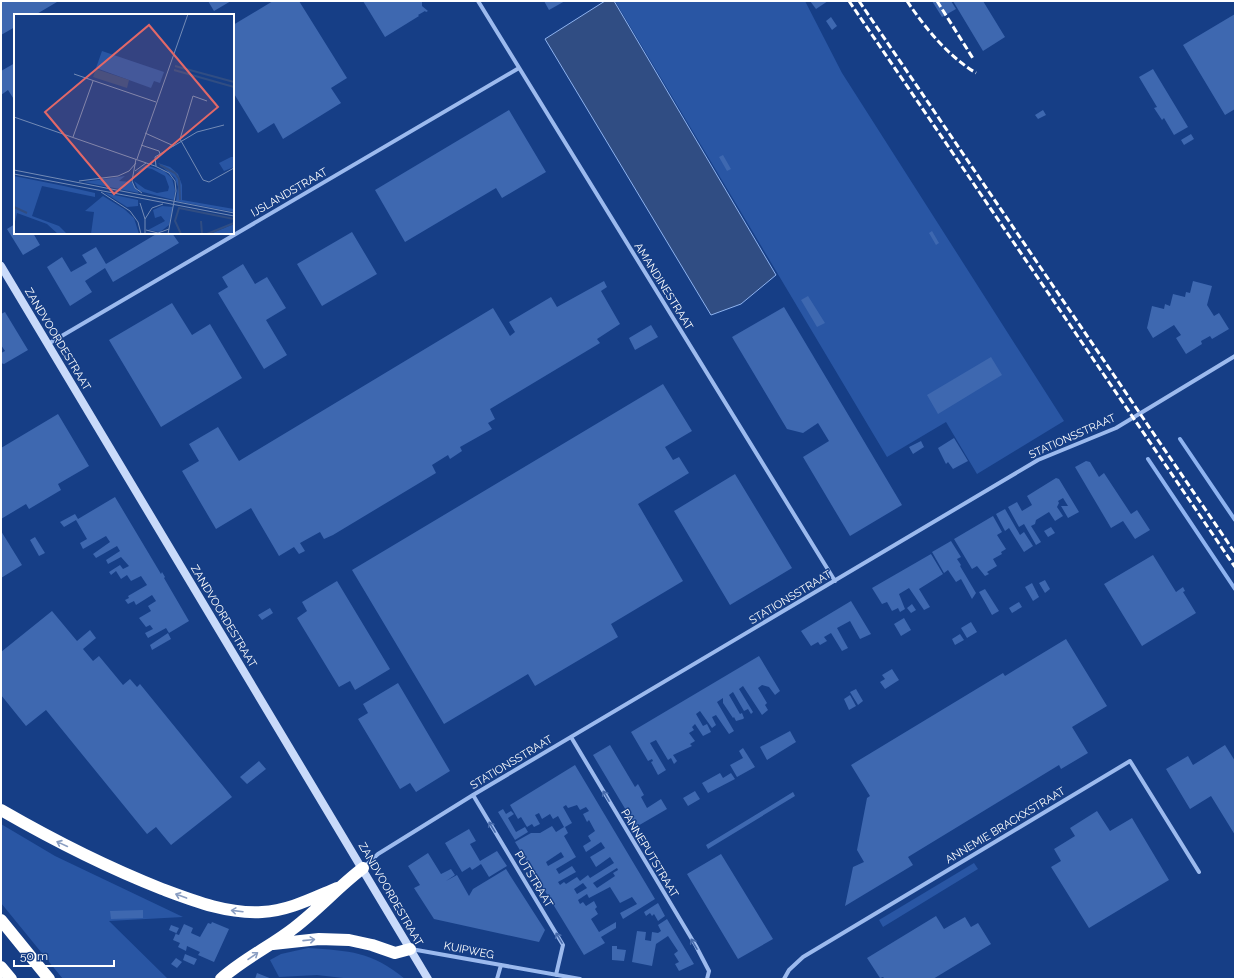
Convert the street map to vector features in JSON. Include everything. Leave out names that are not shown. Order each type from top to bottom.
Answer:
[{"type":"highway","points":[[1,810],[53,840],[136,879],[218,908],[240,912],[263,912],[284,909],[337,888]]},
{"type":"highway","points":[[221,979],[293,930],[320,908],[337,888],[363,868]]},
{"type":"highway","points":[[1,920],[49,979]]},
{"type":"highway","points":[[270,945],[319,939],[349,940],[372,945],[395,953],[410,949]]},
{"type":"highway","points":[[1,967],[11,979]]},
{"type":"main road","name":"ZANDVOORDESTRAAT","points":[[1,266],[363,868],[428,979]]},
{"type":"street","name":"AMANDINESTRAAT","points":[[478,1],[835,581]]},
{"type":"street","name":"IJSLANDSTRAAT","points":[[48,344],[519,68]]},
{"type":"street","name":"STATIONSSTRAAT","points":[[363,868],[378,854],[473,795],[1038,460],[1116,428],[1235,356]]},
{"type":"street","name":"PANNEPUTSTRAAT","points":[[570,737],[696,946],[709,971],[707,979]]},
{"type":"street","name":"ANNEMIE BRACKXSTRAAT","points":[[784,979],[789,970],[803,957],[1130,761],[1199,872]]},
{"type":"street","name":"PUTSTRAAT","points":[[473,795],[563,945],[556,975]]},
{"type":"street","name":"KUIPWEG","points":[[410,949],[580,979]]},
{"type":"street","name":"KUIPWEG","points":[[497,979],[501,965]]},
{"type":"shaded area","points":[[605,1],[614,1],[776,275],[741,304],[711,315],[545,39]]},
{"type":"shaded area","points":[[615,1],[805,1],[842,73],[1064,421],[977,474],[946,422],[887,457]]},
{"type":"shaded area","points":[[1,824],[55,856],[183,917],[109,921],[168,979],[63,979],[1,903]]},
{"type":"shaded area","points":[[974,863],[978,869],[883,927],[879,920]]},
{"type":"shaded area","points":[[308,948],[336,950],[360,954],[381,963],[405,979],[352,979],[317,975],[279,977],[270,960],[281,954]]},
{"type":"building","points":[[1,1],[57,2],[37,14],[14,14],[14,28],[1,35]]},
{"type":"building","points":[[208,1],[231,1],[214,11]]},
{"type":"building","points":[[273,1],[299,1],[347,78],[331,88],[341,103],[283,139],[274,123],[258,133],[234,94],[234,24]]},
{"type":"building","points":[[363,1],[422,1],[422,6],[428,11],[418,15],[419,16],[385,37]]},
{"type":"building","points":[[544,1],[565,1],[549,10]]},
{"type":"building","points":[[810,1],[828,1],[816,9]]},
{"type":"building","points":[[932,1],[951,1],[956,9],[942,17]]},
{"type":"building","points":[[953,1],[983,1],[1005,37],[983,51]]},
{"type":"building","points":[[1235,14],[1235,109],[1225,115],[1183,45]]},
{"type":"building","points":[[831,17],[837,26],[832,30],[826,21]]},
{"type":"building","points":[[14,64],[14,99],[8,90],[1,95],[1,71]]},
{"type":"building","points":[[1153,69],[1188,127],[1174,135],[1164,118],[1162,120],[1154,108],[1157,107],[1139,77]]},
{"type":"building","points":[[509,110],[546,172],[502,198],[496,188],[405,242],[375,190]]},
{"type":"building","points":[[1043,110],[1046,115],[1038,119],[1035,115]]},
{"type":"building","points":[[1191,134],[1194,139],[1184,145],[1181,140]]},
{"type":"building","points":[[723,155],[731,169],[727,171],[719,157]]},
{"type":"building","points":[[14,225],[14,234],[34,234],[40,245],[23,255],[7,229]]},
{"type":"building","points":[[932,231],[939,243],[936,245],[929,233]]},
{"type":"building","points":[[352,232],[377,274],[322,306],[297,264]]},
{"type":"building","points":[[156,234],[173,234],[179,243],[113,282],[105,268],[85,281],[92,292],[70,306],[47,267],[62,257],[71,272],[87,263],[82,255],[96,247],[106,264]]},
{"type":"building","points":[[243,264],[255,284],[267,277],[286,308],[266,320],[287,355],[264,369],[218,293],[228,287],[222,277]]},
{"type":"building","points":[[604,281],[607,287],[601,291],[620,324],[597,339],[600,343],[490,409],[495,419],[488,423],[492,429],[460,447],[462,451],[450,459],[448,455],[432,465],[436,473],[333,535],[324,539],[320,532],[300,543],[305,551],[299,554],[294,547],[279,556],[251,508],[216,529],[182,471],[199,461],[189,444],[218,427],[239,461],[493,308],[510,336],[515,332],[509,322],[551,297],[557,307]]},
{"type":"building","points":[[1193,281],[1212,286],[1207,305],[1214,316],[1219,313],[1229,329],[1212,339],[1210,336],[1201,341],[1202,344],[1186,354],[1176,338],[1181,335],[1174,325],[1153,338],[1147,328],[1152,306],[1164,309],[1165,304],[1170,306],[1173,294],[1185,297],[1186,292],[1190,293]]},
{"type":"building","points":[[808,296],[825,323],[817,327],[801,300]]},
{"type":"building","points":[[172,303],[192,335],[210,324],[242,378],[161,427],[109,340]]},
{"type":"building","points":[[784,307],[902,505],[850,536],[803,457],[829,441],[818,423],[803,433],[787,429],[732,337]]},
{"type":"building","points":[[5,312],[28,350],[4,364],[1,363],[1,353],[5,351],[1,345],[1,314]]},
{"type":"building","points":[[651,325],[658,337],[635,350],[629,338]]},
{"type":"building","points":[[991,357],[1002,375],[938,414],[927,395]]},
{"type":"building","points":[[663,384],[692,431],[665,447],[673,460],[679,457],[689,473],[638,504],[683,581],[611,624],[618,637],[535,686],[528,674],[444,724],[352,570]]},
{"type":"building","points":[[58,414],[89,466],[58,484],[61,490],[29,509],[26,504],[1,519],[1,448]]},
{"type":"building","points":[[954,438],[968,461],[953,469],[948,462],[946,464],[938,448]]},
{"type":"building","points":[[921,441],[924,447],[913,454],[909,447]]},
{"type":"building","points":[[1086,461],[1090,462],[1099,477],[1104,473],[1131,514],[1137,510],[1150,530],[1135,539],[1123,521],[1111,528],[1075,467]]},
{"type":"building","points":[[735,474],[792,568],[730,605],[674,511]]},
{"type":"building","points":[[1056,478],[1059,479],[1079,512],[1068,518],[1061,506],[1068,506],[1063,498],[1058,501],[1059,503],[1057,507],[1063,516],[1055,521],[1049,512],[1036,520],[1035,524],[1031,526],[1041,542],[1036,545],[1024,524],[1019,527],[1008,507],[1017,502],[1022,511],[1032,505],[1027,496]]},
{"type":"building","points":[[115,497],[161,574],[162,572],[165,577],[164,578],[189,621],[169,633],[166,628],[148,638],[145,633],[153,629],[150,625],[146,627],[139,618],[151,611],[148,606],[156,601],[152,595],[136,605],[134,601],[128,604],[125,600],[129,598],[128,596],[147,585],[141,576],[131,581],[127,575],[121,579],[116,571],[111,575],[109,572],[120,565],[123,569],[129,566],[121,557],[108,564],[106,560],[120,551],[117,546],[96,558],[93,554],[110,542],[106,536],[83,549],[80,543],[87,539],[76,520],[64,527],[60,522],[75,514],[78,519]]},
{"type":"building","points":[[1005,509],[1020,535],[1024,532],[1033,546],[1024,552],[1009,528],[1005,531],[996,514]]},
{"type":"building","points":[[993,516],[1002,532],[997,535],[1006,549],[1001,552],[1002,554],[993,559],[997,566],[987,572],[989,574],[985,576],[977,566],[972,569],[954,539]]},
{"type":"building","points":[[1051,527],[1055,533],[1048,537],[1044,531]]},
{"type":"building","points":[[1,531],[22,565],[1,578]]},
{"type":"building","points":[[35,537],[45,553],[39,556],[30,540]]},
{"type":"building","points":[[951,541],[961,557],[957,559],[961,565],[960,566],[976,593],[972,599],[961,579],[956,582],[948,570],[944,573],[932,552]]},
{"type":"building","points":[[931,554],[943,574],[919,589],[930,607],[924,610],[909,588],[899,594],[905,609],[900,612],[898,608],[892,611],[887,602],[882,604],[872,588]]},
{"type":"building","points":[[1153,555],[1176,592],[1183,587],[1185,591],[1183,592],[1196,613],[1142,646],[1104,584]]},
{"type":"building","points":[[1045,580],[1050,589],[1045,593],[1039,583]]},
{"type":"building","points":[[337,581],[390,669],[355,690],[350,681],[339,687],[297,618],[307,611],[302,602]]},
{"type":"building","points":[[1032,583],[1039,597],[1033,601],[1025,587]]},
{"type":"building","points":[[985,589],[999,611],[992,615],[979,592]]},
{"type":"building","points":[[851,601],[871,634],[860,639],[850,621],[837,628],[848,648],[842,651],[831,633],[824,637],[827,641],[820,645],[818,642],[811,646],[801,631]]},
{"type":"building","points":[[1019,602],[1022,607],[1012,613],[1009,608]]},
{"type":"building","points":[[912,604],[916,610],[911,613],[907,608]]},
{"type":"building","points":[[270,608],[273,613],[262,620],[258,615]]},
{"type":"building","points":[[52,611],[77,641],[90,630],[96,638],[83,649],[93,661],[99,656],[123,685],[130,679],[137,687],[140,684],[232,797],[171,845],[156,827],[147,834],[46,710],[26,726],[1,695],[1,652]]},
{"type":"building","points":[[904,618],[911,630],[901,636],[894,624]]},
{"type":"building","points":[[971,622],[977,632],[967,638],[961,628]]},
{"type":"building","points":[[168,633],[171,639],[152,650],[150,645]]},
{"type":"building","points":[[960,634],[964,640],[955,645],[952,639]]},
{"type":"building","points":[[1066,639],[1107,706],[1072,727],[1088,753],[1061,769],[1059,765],[908,857],[913,865],[845,906],[853,867],[864,862],[857,850],[867,798],[870,796],[851,765],[1003,673],[1005,676]]},
{"type":"building","points":[[759,656],[780,691],[775,695],[769,687],[762,685],[758,688],[767,703],[765,705],[768,710],[762,715],[743,686],[739,689],[753,712],[751,714],[748,709],[744,711],[733,692],[729,695],[740,714],[742,713],[743,719],[736,721],[734,717],[733,718],[723,703],[723,698],[717,702],[734,731],[729,734],[716,715],[712,717],[716,725],[712,728],[700,711],[696,714],[703,726],[707,724],[711,732],[703,736],[695,724],[692,727],[694,730],[689,733],[695,741],[690,744],[692,746],[673,755],[677,761],[674,764],[671,758],[668,760],[656,740],[650,743],[666,770],[658,775],[651,762],[653,761],[652,759],[648,761],[631,732]]},
{"type":"building","points":[[892,669],[899,680],[885,689],[880,682],[885,679],[882,675]]},
{"type":"building","points":[[398,683],[450,771],[416,792],[410,783],[400,789],[358,719],[368,713],[363,704]]},
{"type":"building","points":[[856,689],[863,701],[858,705],[850,692]]},
{"type":"building","points":[[850,695],[856,706],[849,710],[844,699]]},
{"type":"building","points":[[790,731],[796,742],[767,760],[760,747]]},
{"type":"building","points":[[610,745],[635,787],[638,784],[644,795],[641,797],[647,808],[661,799],[667,809],[636,827],[593,755]]},
{"type":"building","points":[[1225,745],[1235,761],[1235,835],[1211,796],[1190,809],[1166,769],[1188,756],[1193,765]]},
{"type":"building","points":[[743,748],[755,767],[737,777],[730,765],[743,758],[739,751]]},
{"type":"building","points":[[259,761],[266,769],[247,784],[240,777]]},
{"type":"building","points":[[575,765],[655,899],[623,919],[620,913],[637,904],[632,897],[620,903],[610,887],[589,898],[587,894],[578,900],[580,904],[583,902],[586,906],[594,901],[597,907],[595,909],[598,914],[591,919],[599,932],[616,922],[616,928],[601,937],[605,943],[584,955],[515,842],[531,833],[540,833],[552,826],[556,832],[564,827],[558,816],[553,819],[550,814],[542,819],[539,813],[535,815],[540,824],[534,827],[532,824],[527,827],[521,817],[518,819],[510,805]],"holes":[[[566,805],[568,808],[577,805],[580,810],[586,807],[589,811],[583,814],[587,822],[589,820],[595,831],[588,836],[591,841],[583,846],[586,852],[601,842],[605,848],[590,857],[596,867],[610,857],[614,863],[590,878],[588,875],[580,881],[577,877],[566,884],[564,882],[560,885],[558,882],[576,872],[572,866],[559,874],[556,869],[576,857],[564,836],[568,833],[565,827],[572,823],[563,807]],[[561,852],[564,857],[548,866],[546,862]],[[617,868],[618,870],[613,873],[615,876],[597,888],[593,883]],[[583,883],[587,888],[577,894],[574,889]]]},
{"type":"building","points":[[720,773],[723,778],[731,773],[735,779],[708,793],[702,783]]},
{"type":"building","points":[[695,791],[700,799],[688,806],[683,798]]},
{"type":"building","points":[[793,792],[795,796],[708,849],[706,845]]},
{"type":"building","points":[[503,809],[506,814],[511,811],[514,814],[508,818],[516,832],[525,827],[528,832],[515,840],[498,812]]},
{"type":"building","points":[[1097,811],[1110,831],[1132,818],[1169,880],[1089,928],[1051,867],[1061,861],[1054,849],[1075,836],[1070,828]]},
{"type":"building","points":[[469,829],[476,841],[470,844],[480,861],[497,851],[507,866],[489,877],[481,864],[472,870],[470,867],[462,872],[445,843]]},
{"type":"building","points":[[428,853],[441,874],[451,869],[455,875],[446,881],[457,875],[469,896],[473,889],[506,869],[545,930],[539,942],[434,919],[414,888],[420,885],[408,866]]},
{"type":"building","points":[[721,854],[773,939],[738,959],[687,874]]},
{"type":"building","points":[[658,903],[665,916],[658,921],[654,914],[652,916],[650,913],[646,916],[644,912]]},
{"type":"building","points":[[143,910],[143,918],[111,919],[110,911]]},
{"type":"building","points":[[936,916],[944,929],[965,917],[971,927],[978,923],[991,944],[933,979],[880,978],[867,958]]},
{"type":"building","points":[[667,919],[694,964],[679,971],[675,964],[679,962],[674,954],[678,951],[668,936],[656,944],[652,966],[632,962],[637,931],[646,932],[645,940],[651,941],[652,932],[658,933],[661,931],[658,925]]},
{"type":"building","points":[[212,922],[229,929],[214,962],[198,955],[200,952],[187,946],[186,951],[178,947],[180,943],[173,940],[176,933],[169,930],[171,925],[179,928],[176,934],[179,935],[184,924],[193,928],[191,933],[200,937],[208,923],[211,924]]},
{"type":"building","points":[[612,946],[617,946],[617,949],[626,950],[624,961],[612,960]]},
{"type":"building","points":[[185,954],[197,959],[194,965],[183,960]]},
{"type":"building","points":[[176,958],[182,962],[177,968],[171,964]]},
{"type":"building","points":[[257,973],[272,979],[255,979]]},
{"type":"waterway","points":[[1180,439],[1235,520]]},
{"type":"waterway","points":[[1148,459],[1235,589]]},
{"type":"railway","points":[[849,1],[1235,567]]},
{"type":"railway","points":[[859,1],[1235,553]]},
{"type":"railway","points":[[907,1],[922,22],[946,50],[976,73]]},
{"type":"railway","points":[[937,1],[974,60]]}]
